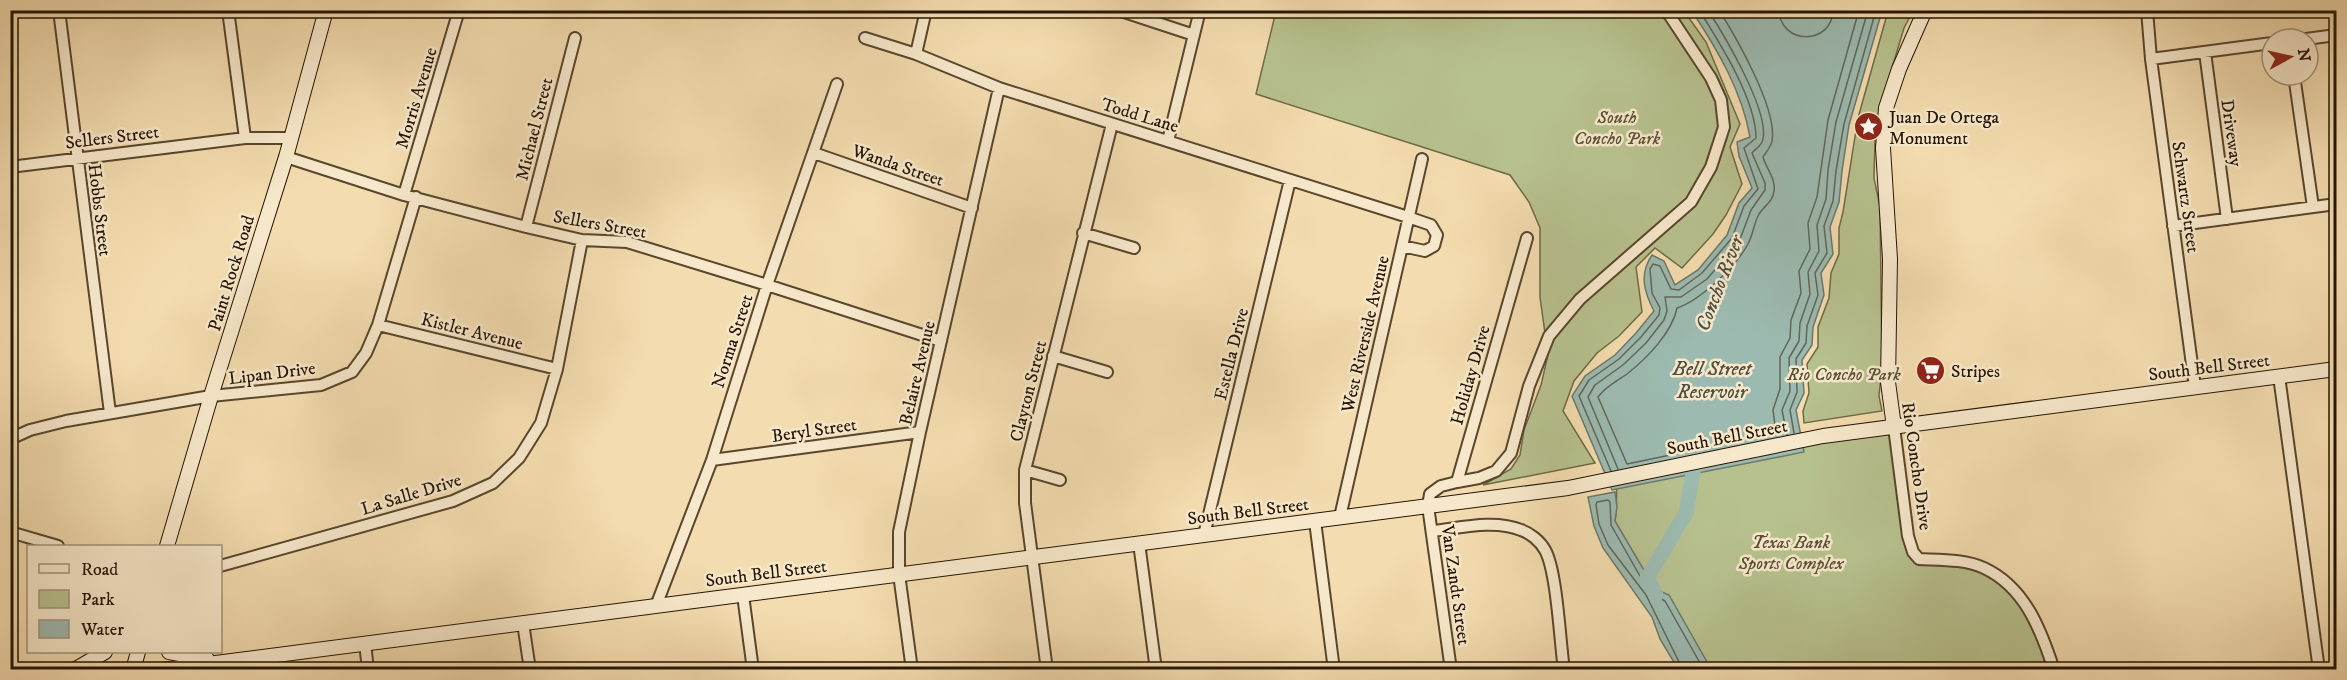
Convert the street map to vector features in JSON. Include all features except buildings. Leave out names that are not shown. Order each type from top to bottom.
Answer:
[{"type":"main road","name":"Paint Rock Road","points":[[167,545],[211,396],[286,158],[326,10]]},
{"type":"main road","name":"Rio Concho Drive","points":[[1894,427],[1888,382],[1890,259],[1883,148],[1884,128],[1886,108],[1899,69],[1925,10]]},
{"type":"main road","name":"South Bell Street","points":[[162,669],[1568,488],[1823,436],[2337,369]]},
{"type":"main road","points":[[74,669],[102,653]]},
{"type":"main road","points":[[133,669],[137,653]]},
{"type":"main road","points":[[180,653],[224,661]]},
{"type":"street","name":"Hobbs Street","points":[[59,10],[110,413]]},
{"type":"street","points":[[228,10],[245,138]]},
{"type":"street","name":"Morris Avenue","points":[[404,195],[459,10]]},
{"type":"street","points":[[916,54],[926,10]]},
{"type":"street","points":[[1118,10],[1194,35]]},
{"type":"street","points":[[1168,141],[1200,10]]},
{"type":"street","points":[[1428,506],[1430,494],[1441,486],[1479,478],[1496,471],[1510,453],[1529,386],[1549,336],[1580,299],[1691,202],[1712,167],[1724,127],[1721,100],[1712,78],[1666,10]]},
{"type":"street","name":"Schwartz Street","points":[[2147,10],[2151,59],[2195,387]]},
{"type":"street","points":[[2320,37],[2337,35]]},
{"type":"street","name":"Michael Street","points":[[526,227],[575,38]]},
{"type":"street","name":"Todd Lane","points":[[865,38],[916,54],[999,88],[1408,217],[1431,225],[1437,235],[1434,246],[1425,251],[1402,246]]},
{"type":"street","points":[[2151,59],[2260,45]]},
{"type":"street","name":"Driveway","points":[[2205,52],[2227,219]]},
{"type":"street","name":"Norma Street","points":[[656,606],[712,460],[767,285],[837,84]]},
{"type":"street","points":[[2296,87],[2313,207]]},
{"type":"street","name":"Belaire Avenue","points":[[912,669],[899,574],[900,532],[920,432],[999,88]]},
{"type":"street","name":"Clayton Street","points":[[1047,669],[1025,503],[1025,470],[1112,124]]},
{"type":"street","name":"Sellers Street","points":[[10,167],[245,138],[290,138]]},
{"type":"street","name":"Wanda Street","points":[[814,153],[972,208]]},
{"type":"street","name":"Sellers Street","points":[[286,158],[404,195],[526,227],[582,240],[627,242],[941,341]]},
{"type":"street","name":"West Riverside Avenue","points":[[1340,517],[1422,159]]},
{"type":"street","name":"Estella Drive","points":[[1204,535],[1290,180]]},
{"type":"street","name":"Lipan Drive","points":[[10,439],[48,425],[110,413],[211,396],[321,385],[352,372],[366,353],[378,325],[416,197]]},
{"type":"street","points":[[2174,226],[2337,204]]},
{"type":"street","points":[[1083,233],[1134,248]]},
{"type":"street","name":"Holiday Drive","points":[[1456,482],[1527,238]]},
{"type":"street","name":"La Salle Drive","points":[[222,565],[453,501],[493,483],[519,458],[541,423],[557,369],[582,240]]},
{"type":"street","name":"Kistler Avenue","points":[[378,325],[557,369]]},
{"type":"street","points":[[1053,357],[1107,372]]},
{"type":"street","points":[[2279,376],[2319,669]]},
{"type":"street","name":"Rio Concho Drive","points":[[1894,427],[1908,536],[1913,552],[1919,559],[1950,560],[1983,568],[2009,585],[2028,607],[2043,634],[2054,669]]},
{"type":"street","name":"Beryl Street","points":[[712,460],[920,432]]},
{"type":"street","points":[[1025,470],[1060,480]]},
{"type":"street","name":"Van Zandt Street","points":[[1428,506],[1451,669]]},
{"type":"street","points":[[1315,521],[1334,669]]},
{"type":"street","points":[[1433,531],[1490,525],[1519,529],[1533,536],[1545,550],[1551,572],[1564,669]]},
{"type":"street","points":[[10,532],[55,545]]},
{"type":"street","points":[[1139,543],[1156,669]]},
{"type":"street","points":[[743,594],[753,669]]},
{"type":"street","points":[[523,623],[530,669]]},
{"type":"street","points":[[365,643],[368,669]]},
{"type":"green space","name":"South Concho Park","points":[[1276,11],[1684,11],[1706,42],[1740,124],[1730,147],[1742,184],[1713,234],[1682,268],[1655,248],[1636,267],[1642,312],[1619,336],[1597,353],[1574,381],[1563,411],[1595,463],[1483,485],[1511,469],[1520,455],[1524,430],[1541,385],[1548,355],[1540,297],[1540,228],[1529,202],[1510,175],[1256,94]]},
{"type":"green space","name":"Rio Concho Park","points":[[1888,11],[1913,11],[1904,28],[1885,91],[1875,140],[1874,178],[1880,207],[1882,366],[1879,396],[1882,411],[1804,423],[1803,411],[1809,393],[1807,364],[1818,347],[1818,327],[1829,298],[1831,273],[1839,254],[1839,228],[1858,118]]},
{"type":"green space","name":"Texas Bank Sports Complex","points":[[1894,427],[1913,552],[1983,568],[2028,607],[2054,669],[1697,669],[1615,521],[1616,466]]},
{"type":"water","name":"Bell Street Reservoir","points":[[1797,10],[1808,16],[1812,11],[1882,11],[1849,125],[1839,202],[1830,227],[1833,254],[1821,273],[1824,295],[1813,327],[1812,345],[1802,360],[1804,393],[1796,410],[1804,452],[1612,490],[1572,396],[1585,376],[1615,355],[1654,311],[1644,283],[1645,269],[1652,255],[1664,261],[1675,285],[1698,270],[1727,235],[1739,203],[1752,188],[1739,156],[1737,142],[1750,137],[1741,103],[1719,55],[1692,11]]},
{"type":"water","points":[[1615,492],[1617,507],[1615,521],[1655,589],[1669,595],[1711,669],[1678,669],[1660,639],[1652,617],[1603,548],[1594,526],[1588,497]]},
{"type":"waterway","name":"Concho River","points":[[1656,595],[1647,578],[1686,513],[1696,455]]},
{"type":"place","name":"Juan De Ortega Monument","points":[[1868,127]]},
{"type":"place","name":"Stripes","points":[[1930,371]]}]
